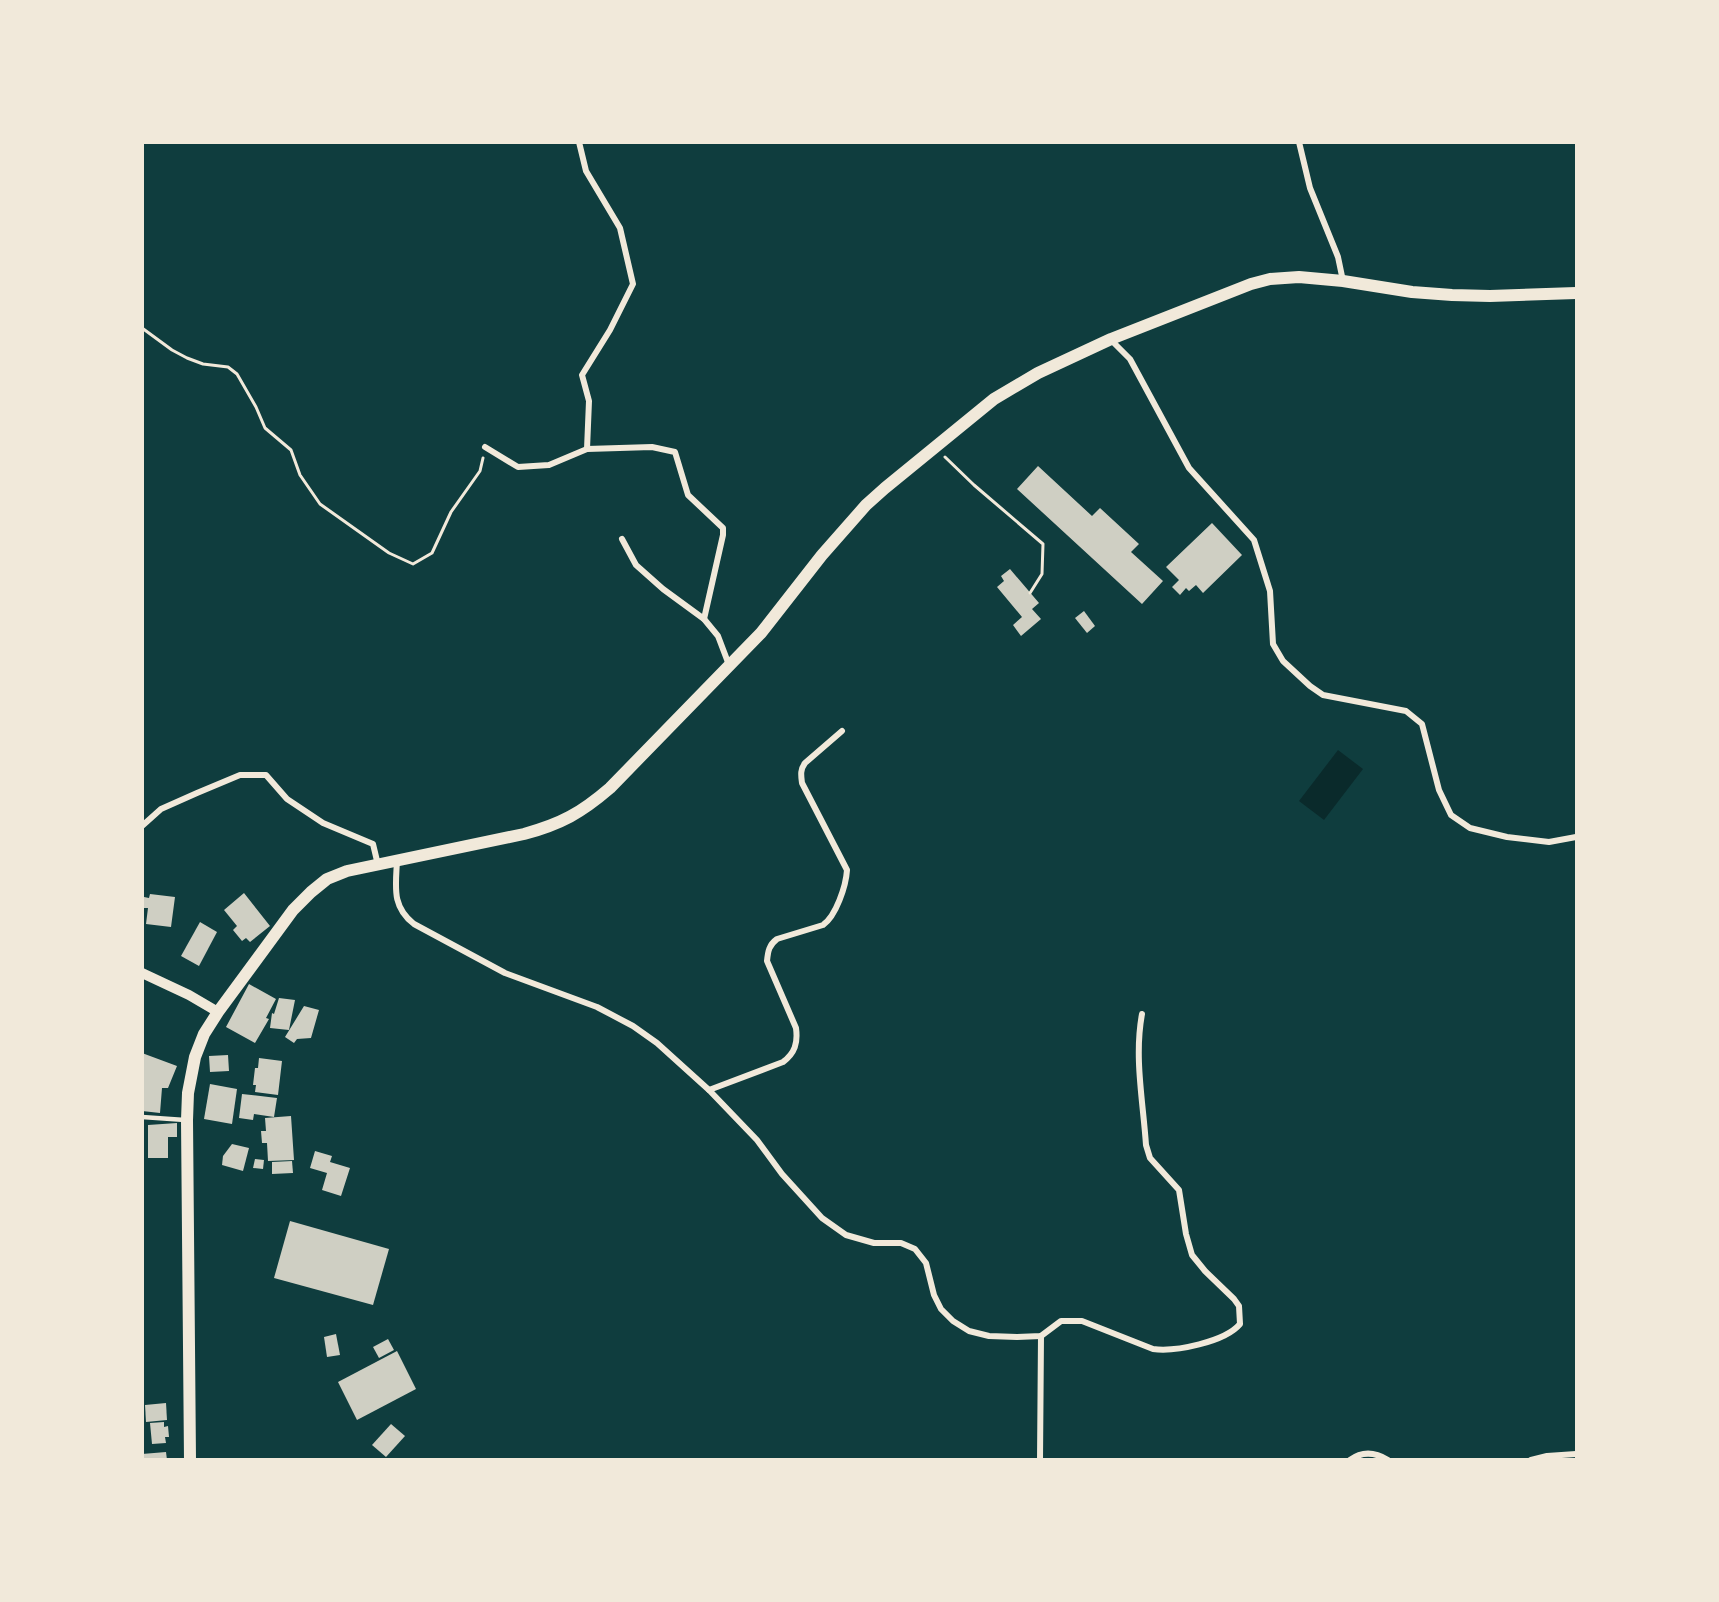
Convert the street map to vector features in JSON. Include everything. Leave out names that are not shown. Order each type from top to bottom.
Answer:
[{"type":"main road","points":[[190,1460],[187,1120],[188,1093],[195,1057],[204,1034],[218,1012],[293,910],[311,892],[327,879],[347,871],[524,834],[567,819],[583,810],[610,788],[761,633],[822,555],[866,505],[885,488],[994,399],[1038,374],[1111,339],[1251,284],[1270,279],[1299,277],[1452,295],[1576,293]]},
{"type":"street","points":[[579,142],[586,171],[620,228],[633,284],[610,330],[582,375],[589,400],[587,448]]},
{"type":"street","points":[[1299,142],[1310,188],[1338,257],[1343,281]]},
{"type":"street","points":[[1111,339],[1130,359],[1189,468],[1254,540],[1270,591],[1273,644],[1283,661],[1310,686],[1323,694],[1406,711],[1422,724],[1439,790],[1451,815],[1470,828],[1507,837],[1550,842],[1576,837]]},
{"type":"street","points":[[486,447],[518,466],[549,465],[587,448],[652,447],[675,452],[688,495],[723,528],[704,619]]},
{"type":"street","points":[[622,539],[636,565],[663,589],[704,619],[718,636],[729,666]]},
{"type":"street","points":[[708,1090],[783,1062],[791,1056],[796,1046],[798,1038],[796,1028],[767,961],[768,952],[771,944],[777,939],[823,925],[829,921],[846,879],[847,870],[802,783],[801,775],[801,768],[805,763],[842,731]]},
{"type":"street","points":[[142,826],[161,809],[240,775],[266,775],[287,799],[323,823],[373,844],[378,865]]},
{"type":"street","points":[[397,860],[396,894],[399,906],[414,924],[505,973],[597,1007],[657,1042],[757,1140],[782,1174],[822,1218],[846,1235],[874,1243],[901,1243],[915,1249],[926,1263],[934,1295],[941,1309],[953,1321],[969,1331],[989,1336],[1041,1336],[1061,1321],[1071,1320],[1082,1321],[1153,1349],[1165,1351],[1223,1337],[1240,1324],[1239,1306],[1192,1255],[1179,1190],[1150,1158],[1146,1145],[1138,1056],[1142,1014]]},
{"type":"street","points":[[142,973],[189,995],[218,1012]]},
{"type":"street","points":[[1040,1460],[1041,1336]]},
{"type":"street","points":[[1350,1460],[1358,1454],[1378,1454],[1388,1460]]},
{"type":"street","points":[[1531,1460],[1547,1456],[1576,1454]]},
{"type":"lane","points":[[142,1117],[187,1120]]},
{"type":"path","points":[[142,328],[172,350],[203,364],[228,368],[237,374],[265,428],[291,450],[300,475],[320,504],[389,553],[413,564],[432,554],[451,512],[480,471],[486,447]]},
{"type":"path","points":[[935,447],[974,485],[1042,544],[1042,574],[1030,593]]},
{"type":"water","points":[[1338,750],[1363,769],[1324,820],[1299,801]]},
{"type":"building","points":[[1038,466],[1092,516],[1100,508],[1139,544],[1131,552],[1163,581],[1142,604],[1017,489]]},
{"type":"building","points":[[1212,523],[1242,555],[1203,593],[1196,585],[1189,591],[1186,588],[1180,595],[1172,587],[1179,580],[1166,567]]},
{"type":"building","points":[[1010,569],[1039,603],[1032,609],[1041,619],[1021,636],[1013,625],[1022,617],[997,587],[1004,581],[1001,576]]},
{"type":"building","points":[[1084,611],[1095,626],[1087,633],[1075,618]]},
{"type":"building","points":[[244,893],[270,926],[250,942],[246,938],[242,941],[233,930],[237,926],[224,910]]},
{"type":"building","points":[[150,894],[175,897],[171,927],[146,924],[148,908],[143,908],[144,897],[149,898]]},
{"type":"building","points":[[200,922],[217,932],[199,966],[181,956]]},
{"type":"building","points":[[249,984],[276,999],[266,1018],[269,1019],[255,1043],[226,1027]]},
{"type":"building","points":[[279,998],[295,1000],[289,1030],[270,1028],[272,1013],[274,1014]]},
{"type":"building","points":[[304,1006],[319,1010],[311,1038],[297,1039],[294,1043],[285,1037]]},
{"type":"building","points":[[142,1053],[177,1066],[168,1088],[162,1088],[160,1113],[142,1111]]},
{"type":"building","points":[[228,1055],[229,1071],[210,1072],[209,1056]]},
{"type":"building","points":[[259,1058],[282,1061],[278,1095],[255,1092],[256,1085],[253,1085],[255,1068],[258,1068]]},
{"type":"building","points":[[210,1084],[237,1089],[232,1124],[204,1119]]},
{"type":"building","points":[[242,1094],[277,1098],[274,1117],[254,1114],[253,1120],[239,1118]]},
{"type":"building","points":[[291,1116],[294,1160],[268,1161],[267,1143],[262,1143],[261,1131],[266,1131],[265,1118]]},
{"type":"building","points":[[177,1123],[177,1137],[168,1137],[168,1158],[148,1158],[148,1125]]},
{"type":"building","points":[[232,1144],[249,1148],[243,1171],[222,1165],[223,1156]]},
{"type":"building","points":[[315,1151],[332,1156],[330,1162],[350,1168],[341,1196],[322,1190],[327,1173],[310,1168]]},
{"type":"building","points":[[255,1159],[264,1160],[263,1169],[253,1168]]},
{"type":"building","points":[[292,1161],[293,1173],[272,1174],[272,1162]]},
{"type":"building","points":[[290,1221],[389,1249],[373,1305],[274,1278]]},
{"type":"building","points":[[336,1334],[340,1355],[327,1357],[324,1337]]},
{"type":"building","points":[[388,1339],[394,1350],[379,1358],[373,1347]]},
{"type":"building","points":[[397,1351],[416,1389],[357,1420],[338,1382]]},
{"type":"building","points":[[166,1403],[167,1420],[146,1422],[145,1405]]},
{"type":"building","points":[[164,1422],[164,1427],[168,1426],[169,1437],[165,1437],[166,1443],[152,1444],[150,1423]]},
{"type":"building","points":[[391,1424],[405,1436],[386,1457],[372,1445]]},
{"type":"building","points":[[166,1452],[167,1460],[142,1460],[142,1454]]}]
